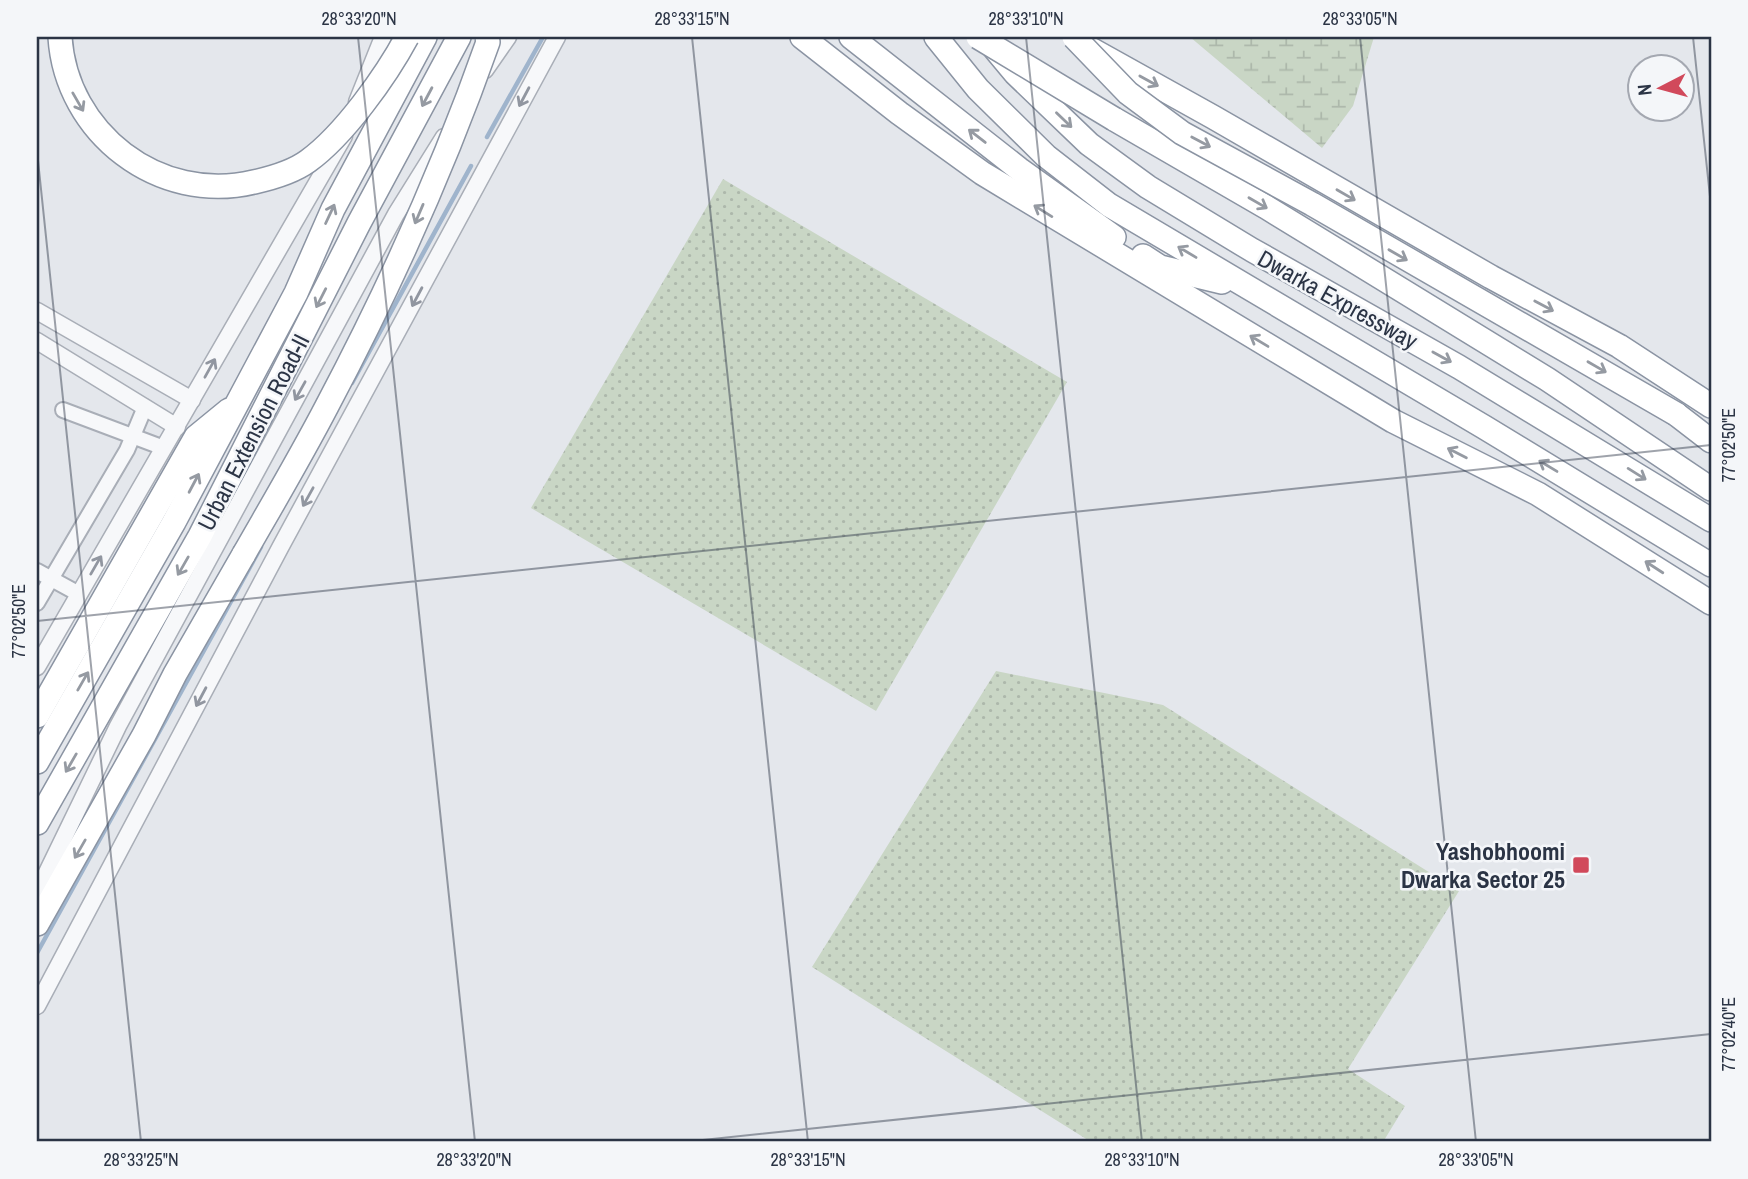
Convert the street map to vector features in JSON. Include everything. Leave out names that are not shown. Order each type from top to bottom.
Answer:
[{"type":"highway","points":[[60,37],[61,58],[72,93],[90,122],[110,144],[133,162],[162,176],[212,187],[241,185],[275,177],[307,162],[348,123],[407,37]]},
{"type":"highway","name":"Urban Extension Road-II","points":[[37,762],[174,522],[296,293],[333,209],[425,37]]},
{"type":"highway","name":"Urban Extension Road-II","points":[[37,823],[200,536],[359,223],[459,37]]},
{"type":"highway","points":[[37,924],[326,407],[370,321],[450,143],[488,42],[487,37]]},
{"type":"highway","points":[[802,37],[899,113],[982,173],[1393,421],[1538,494],[1711,603]]},
{"type":"highway","name":"Dwarka Expressway","points":[[851,37],[1029,176],[1087,219],[1160,267],[1246,287]]},
{"type":"highway","name":"Dwarka Expressway","points":[[936,37],[978,89],[1046,156],[1109,205],[1711,565]]},
{"type":"highway","name":"Dwarka Expressway","points":[[981,37],[1114,120],[1266,207],[1547,379],[1711,489]]},
{"type":"highway","name":"Dwarka Expressway","points":[[981,37],[1014,73],[1089,144],[1148,187],[1252,250],[1459,367],[1711,520]]},
{"type":"highway","points":[[1068,37],[1213,117],[1479,271],[1619,346],[1711,407]]},
{"type":"highway","points":[[1074,37],[1128,93],[1182,133],[1312,204],[1676,414],[1711,441]]},
{"type":"highway","points":[[37,716],[196,437],[237,402]]},
{"type":"street","points":[[37,667],[295,217],[341,143],[383,37]]},
{"type":"street","points":[[37,893],[118,726],[396,214],[508,37]]},
{"type":"street","points":[[37,1006],[281,546],[557,37]]},
{"type":"street","points":[[37,311],[192,400]]},
{"type":"street","points":[[37,341],[177,426]]},
{"type":"street","points":[[37,603],[134,437],[145,407]]},
{"type":"street","points":[[63,410],[164,449]]},
{"type":"street","points":[[37,571],[79,594]]},
{"type":"green space","points":[[1190,37],[1374,37],[1353,106],[1322,148]]},
{"type":"green space","points":[[723,179],[1067,382],[876,711],[531,508]]},
{"type":"green space","points":[[996,671],[1163,705],[1459,891],[1348,1069],[1405,1106],[1383,1142],[1091,1142],[812,967]]},
{"type":"waterway","points":[[487,137],[543,37]]},
{"type":"waterway","points":[[352,383],[471,166]]},
{"type":"waterway","points":[[37,953],[261,547]]},
{"type":"place","name":"Yashobhoomi Dwarka Sector 25","points":[[1581,865]]}]
